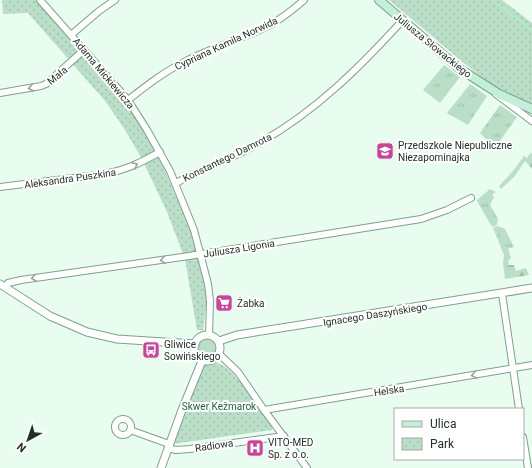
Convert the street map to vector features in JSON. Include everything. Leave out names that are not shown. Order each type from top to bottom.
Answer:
[{"type":"main road","name":"Juliusza Słowackiego","points":[[379,0],[460,69],[489,88],[532,109]]},
{"type":"street","name":"Adama Mickiewicza","points":[[40,0],[128,100],[160,152],[176,183],[194,230],[208,284],[210,301],[209,334]]},
{"type":"street","points":[[71,35],[99,11],[115,0]]},
{"type":"street","name":"Cypriana Kamila Norwida","points":[[128,100],[161,76],[181,64],[269,25],[290,12],[304,0]]},
{"type":"street","name":"Konstantego Damrota","points":[[176,183],[254,146],[303,114],[347,79],[402,21]]},
{"type":"street","name":"Mała","points":[[0,94],[46,84],[84,50]]},
{"type":"street","name":"Juliusza Słowackiego","points":[[489,88],[502,100],[532,121]]},
{"type":"street","name":"Aleksandra Puszkina","points":[[0,187],[99,175],[122,170],[132,167],[160,152]]},
{"type":"street","name":"Juliusza Ligonia","points":[[2,286],[21,280],[201,254],[421,219],[441,212],[471,198]]},
{"type":"street","points":[[2,286],[50,316],[87,332],[117,339],[195,344]]},
{"type":"street","name":"Ignacego Daszyńskiego","points":[[219,342],[237,335],[502,294],[532,288]]},
{"type":"street","points":[[502,294],[519,408]]},
{"type":"street","points":[[209,334],[216,338],[219,342],[221,350],[220,354],[214,360],[202,360],[196,355],[194,348],[200,337],[209,334]]},
{"type":"street","points":[[220,354],[238,372],[307,468]]},
{"type":"street","points":[[161,468],[168,446],[202,360]]},
{"type":"street","name":"Helska","points":[[264,410],[415,386],[532,365]]},
{"type":"street","name":"Radiowa","points":[[130,430],[176,450],[284,436]]},
{"type":"street","points":[[524,443],[528,468]]},
{"type":"green space","points":[[2,0],[35,0],[125,102],[144,131],[158,155],[192,233],[205,282],[207,298],[203,330],[197,330],[185,259],[167,212],[142,159],[125,130],[106,102],[28,13],[3,14]]},
{"type":"green space","points":[[389,0],[502,0],[532,23],[532,104],[496,88]]},
{"type":"green space","points":[[444,65],[460,77],[440,103],[423,90]]},
{"type":"green space","points":[[470,84],[487,96],[468,125],[447,113]]},
{"type":"green space","points":[[500,105],[517,117],[495,148],[480,133]]},
{"type":"green space","points":[[530,153],[532,154],[532,169],[525,161],[514,177],[501,189],[499,186],[524,156],[527,158]]},
{"type":"green space","points":[[490,189],[496,192],[492,195],[494,197],[490,205],[498,219],[497,225],[492,227],[477,201]]},
{"type":"green space","points":[[498,226],[505,229],[514,247],[507,249],[501,244],[494,227]]},
{"type":"green space","points":[[494,227],[501,244],[505,245],[508,249],[511,258],[508,261],[509,265],[514,265],[516,271],[526,268],[529,275],[505,279],[503,263],[504,255],[493,228]]},
{"type":"green space","points":[[203,339],[211,339],[216,344],[214,355],[211,357],[203,357],[198,352],[198,344]]},
{"type":"green space","name":"Skwer Kežmarok","points":[[212,362],[220,364],[233,374],[241,382],[272,426],[272,430],[172,444],[204,363]]},
{"type":"waterway","points":[[492,0],[532,30]]},
{"type":"place","name":"Przedszkole Niepubliczne Niezapominajka","points":[[385,151]]},
{"type":"place","name":"Żabka","points":[[224,303]]},
{"type":"place","name":"Gliwice Sowińskiego","points":[[151,350]]},
{"type":"place","name":"VITO-MED Sp. z o.o.","points":[[255,448]]}]
